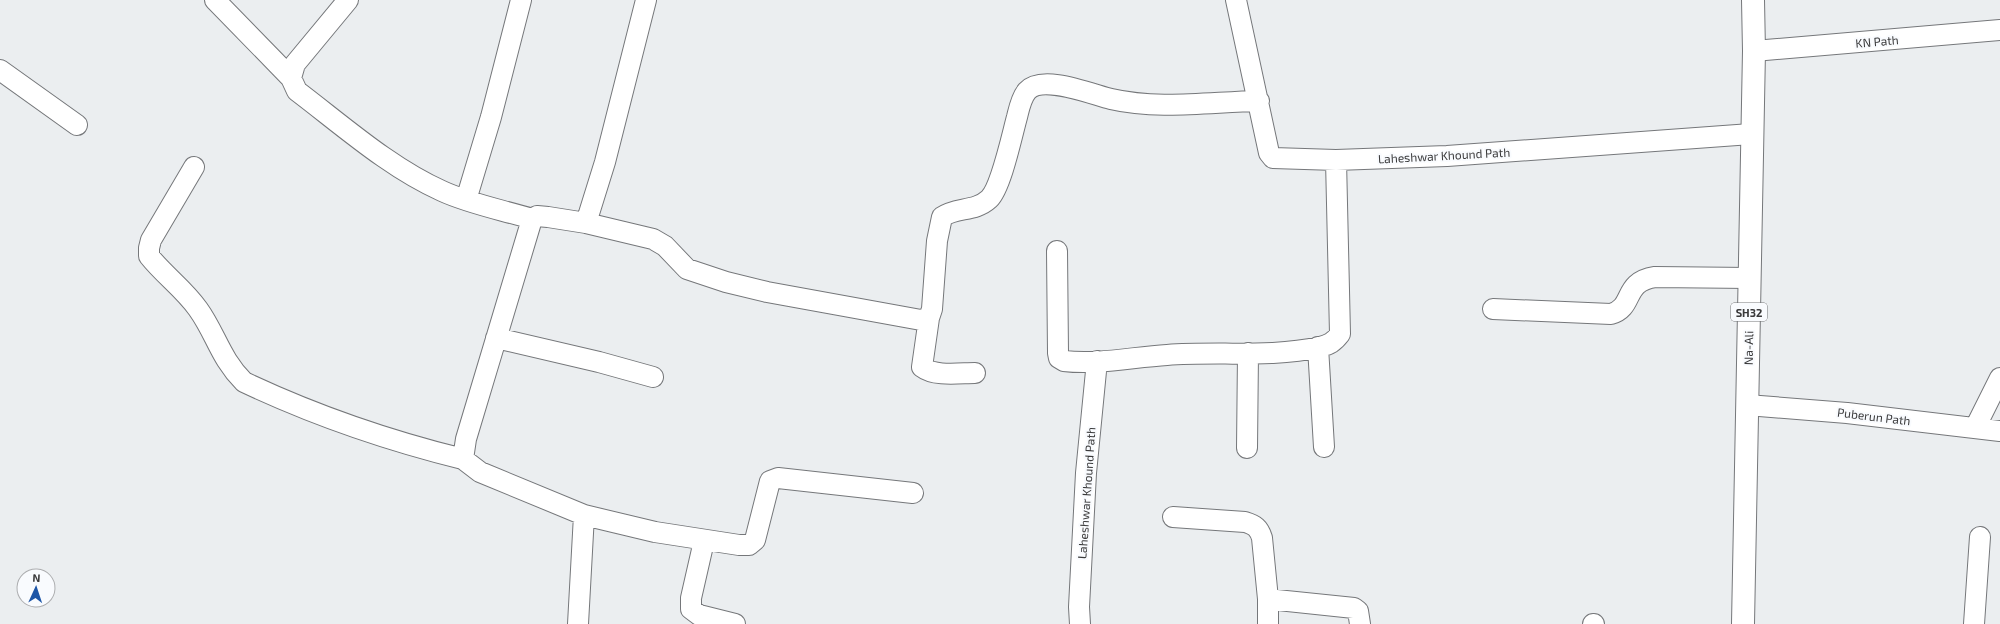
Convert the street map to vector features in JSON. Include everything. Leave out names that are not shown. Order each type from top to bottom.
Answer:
[{"type":"main road","name":"Na-Ali","points":[[1743,624],[1750,278],[1751,134],[1754,51],[1753,0]]},
{"type":"street","points":[[215,0],[291,78],[297,91],[390,161],[442,192],[532,219]]},
{"type":"street","points":[[291,78],[295,64],[348,0]]},
{"type":"street","points":[[466,200],[491,117],[521,0]]},
{"type":"street","points":[[586,223],[605,162],[646,0]]},
{"type":"street","points":[[975,373],[935,372],[927,371],[922,367],[929,318],[932,308],[939,222],[942,216],[948,212],[976,207],[992,196],[999,180],[1021,104],[1027,91],[1033,87],[1052,84],[1114,100],[1153,104],[1259,100],[1236,0]]},
{"type":"street","name":"KN Path","points":[[1754,51],[2000,30]]},
{"type":"street","points":[[0,70],[77,125]]},
{"type":"street","name":"Laheshwar Khound Path","points":[[1259,100],[1269,153],[1273,158],[1336,160],[1484,154],[1751,134]]},
{"type":"street","points":[[1057,251],[1058,353],[1059,358],[1064,361],[1097,361],[1167,355],[1248,353],[1318,347],[1335,341],[1340,334],[1336,160]]},
{"type":"street","points":[[194,166],[151,240],[149,256],[197,308],[205,319],[216,345],[234,372],[244,382],[337,422],[404,444],[464,459],[480,472],[584,515],[655,532],[704,541],[749,545],[755,540],[770,481],[778,478],[913,493]]},
{"type":"street","points":[[464,459],[466,439],[496,338],[532,219],[537,216],[586,223],[653,239],[665,246],[687,269],[726,282],[767,292],[898,317],[921,320],[929,318]]},
{"type":"street","points":[[1493,309],[1611,314],[1621,308],[1633,288],[1643,279],[1655,277],[1750,278]]},
{"type":"street","points":[[496,338],[599,362],[653,378]]},
{"type":"street","points":[[1318,347],[1324,447]]},
{"type":"street","points":[[1247,448],[1248,353]]},
{"type":"street","name":"Laheshwar Khound Path","points":[[1080,624],[1079,607],[1086,473],[1097,361]]},
{"type":"street","points":[[1975,428],[2000,378]]},
{"type":"street","name":"Puberun Path","points":[[1747,404],[1847,412],[2000,431]]},
{"type":"street","points":[[578,624],[584,515]]},
{"type":"street","points":[[1173,517],[1245,522],[1254,525],[1259,530],[1262,538],[1268,599],[1268,624]]},
{"type":"street","points":[[1974,624],[1980,538]]},
{"type":"street","points":[[704,541],[691,598],[691,609],[699,615],[735,624]]},
{"type":"street","points":[[1268,599],[1354,608],[1358,611],[1360,624]]}]
